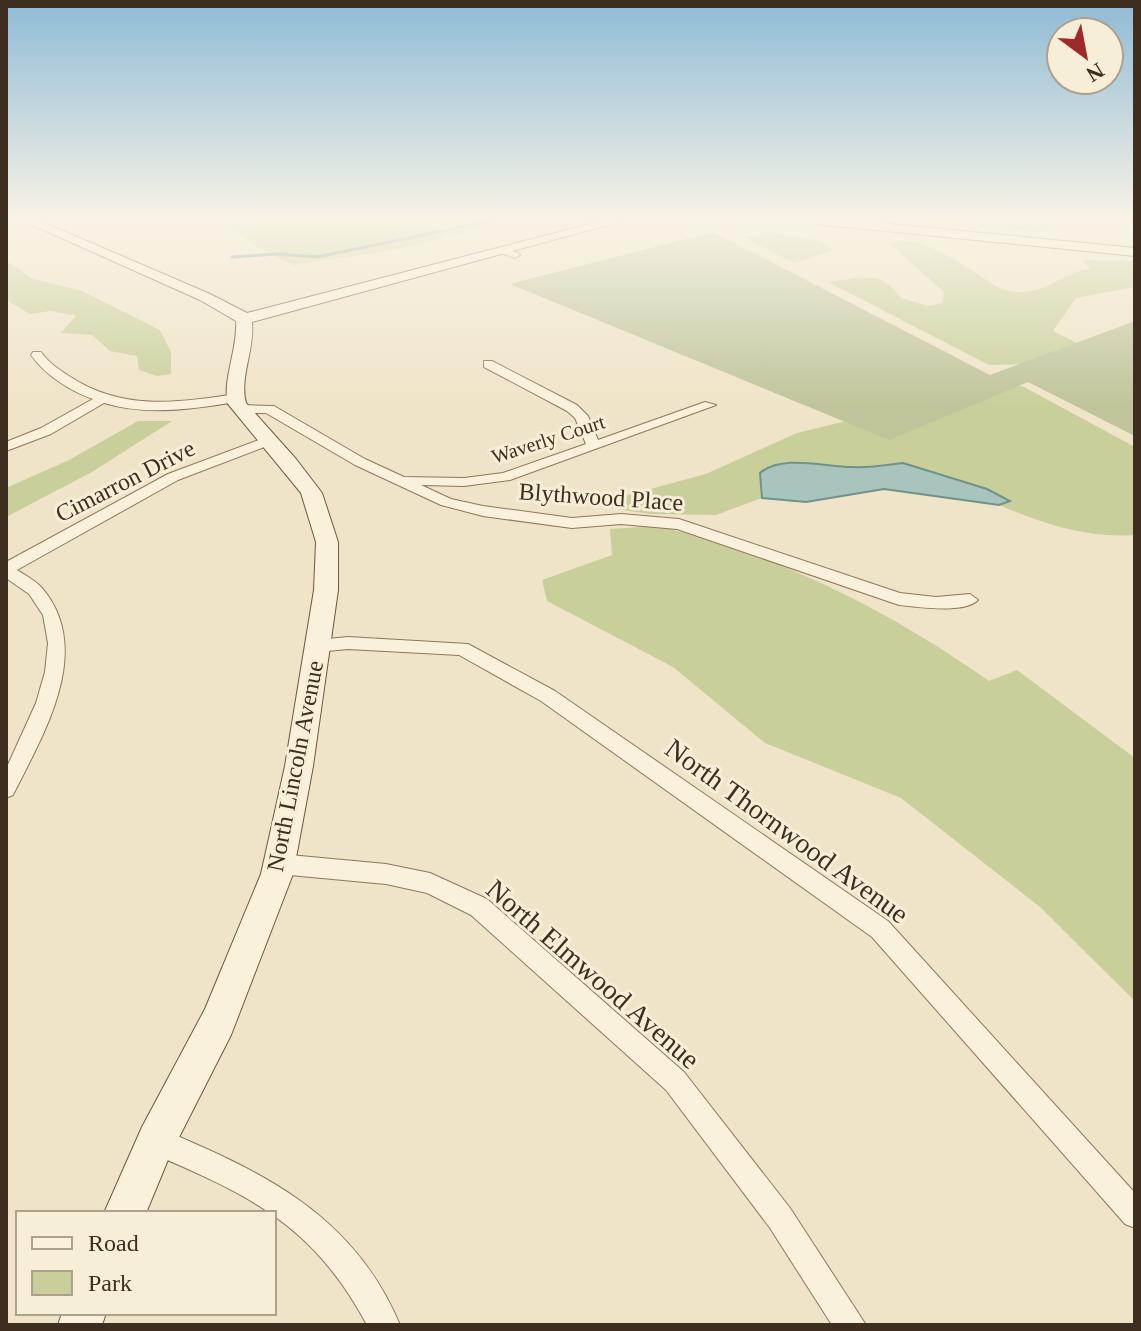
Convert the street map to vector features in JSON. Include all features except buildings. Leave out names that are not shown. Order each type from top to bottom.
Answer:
[{"type":"street","points":[[171,282],[234,311],[244,319],[246,340],[234,393],[238,404]]},
{"type":"street","points":[[244,319],[392,282]]},
{"type":"street","points":[[6,447],[46,431],[101,400],[43,364],[37,355]]},
{"type":"street","points":[[488,364],[572,408],[581,416],[594,446]]},
{"type":"street","name":"Blythwood Place","points":[[101,400],[146,408],[238,404],[269,409],[394,479],[446,502],[497,513],[572,523],[621,519],[679,524],[899,599],[936,603],[970,600]]},
{"type":"street","name":"North Lincoln Avenue","points":[[126,1211],[156,1141],[218,1022],[279,864],[299,766],[326,590],[327,542],[311,493],[238,404]]},
{"type":"street","name":"Waverly Court","points":[[394,479],[464,482],[505,477],[710,405]]},
{"type":"street","name":"Cimarron Drive","points":[[6,569],[173,477],[267,441]]},
{"type":"street","points":[[6,569],[21,577],[38,594],[57,639],[57,668],[47,704],[6,789]]},
{"type":"street","name":"North Thornwood Avenue","points":[[317,646],[348,643],[462,649],[548,696],[880,929],[1135,1214]]},
{"type":"street","name":"North Elmwood Avenue","points":[[279,864],[386,874],[430,883],[479,907],[675,1081],[780,1218],[850,1325]]},
{"type":"street","points":[[156,1141],[233,1172],[288,1205],[334,1245],[384,1325]]},
{"type":"green space","points":[[6,282],[47,282],[82,291],[160,330],[171,352],[171,374],[157,376],[139,370],[137,356],[110,351],[92,335],[61,333],[76,316],[51,311],[30,314],[6,300]]},
{"type":"green space","points":[[810,282],[990,375],[1135,321],[1135,436],[1028,382],[889,440],[510,284]]},
{"type":"green space","points":[[828,282],[886,282],[901,298],[928,306],[942,303],[944,292],[933,282],[990,282],[1004,290],[1026,292],[1055,282],[1135,282],[1135,287],[1076,298],[1053,331],[1079,344],[1026,364],[989,365]]},
{"type":"green space","points":[[1006,382],[1024,387],[1135,447],[1135,535],[1100,535],[1031,518],[999,505],[1009,502],[987,489],[903,463],[855,467],[782,464],[760,473],[762,498],[716,515],[650,514],[591,505],[706,474],[797,433]]},
{"type":"green space","points":[[138,421],[172,421],[92,472],[6,517],[6,488],[69,460]]},
{"type":"green space","points":[[657,526],[745,552],[830,587],[912,631],[989,681],[1017,670],[1135,758],[1135,1001],[1040,907],[901,798],[765,743],[673,667],[547,601],[542,580],[612,555],[610,529]]},
{"type":"water","points":[[903,463],[987,489],[1010,501],[999,505],[884,489],[806,502],[762,498],[760,473],[780,464],[858,467]]}]
